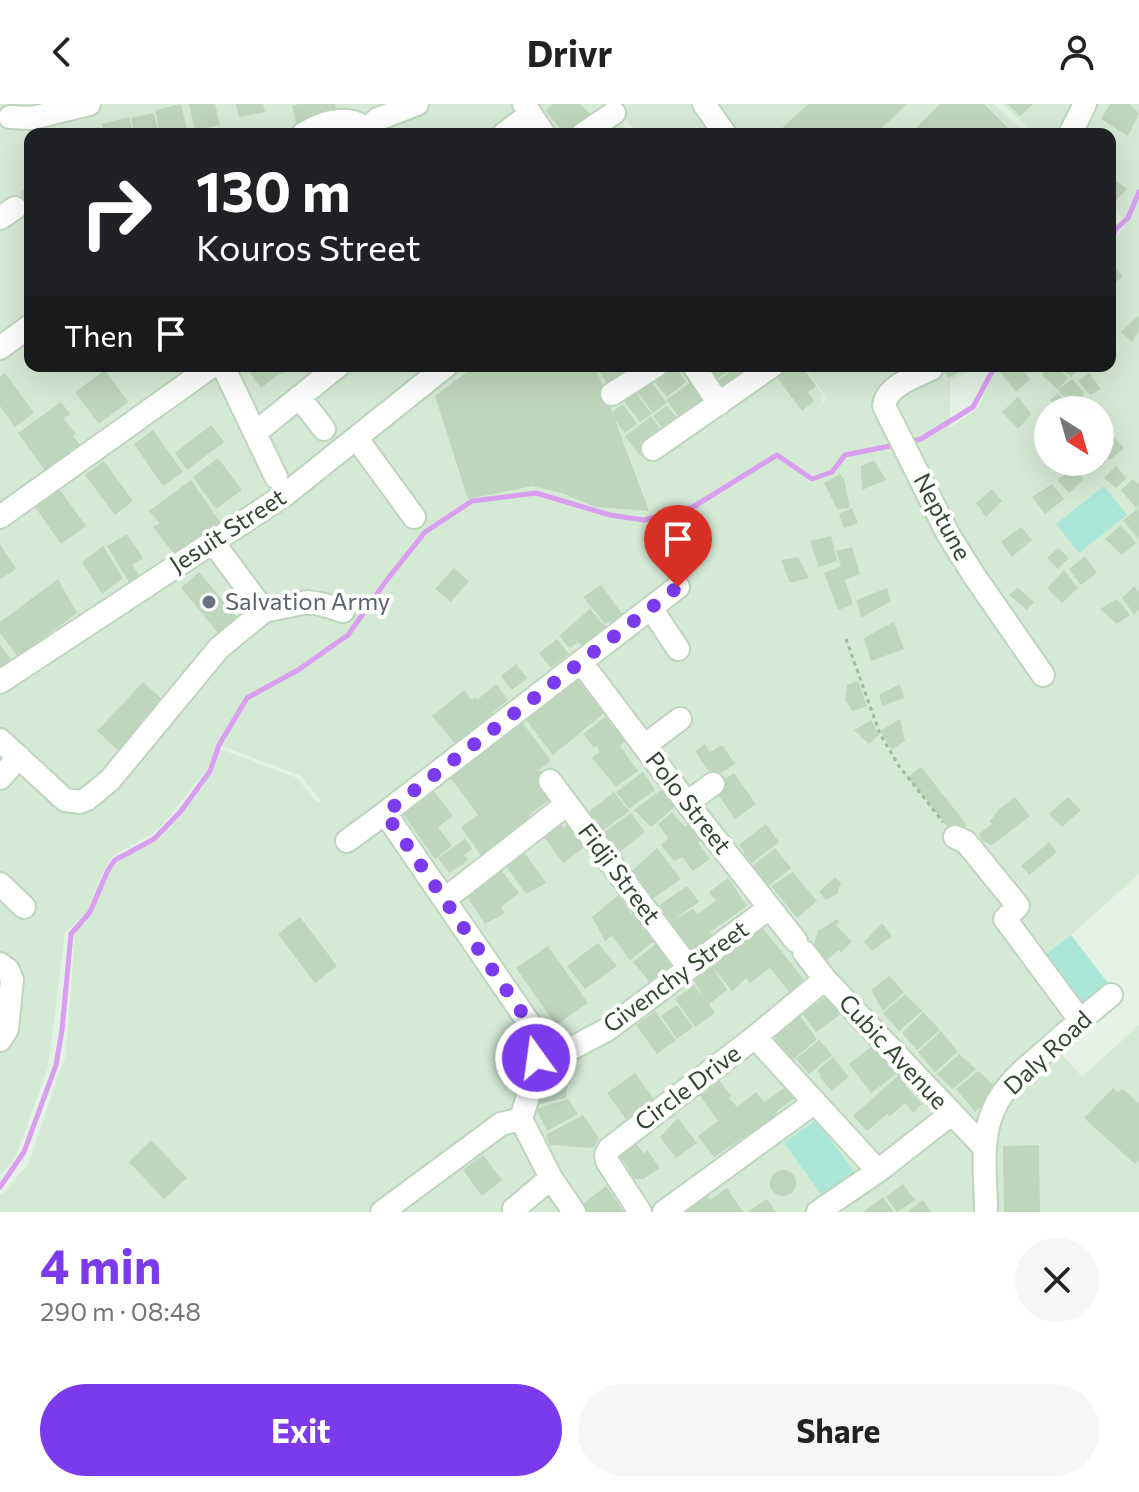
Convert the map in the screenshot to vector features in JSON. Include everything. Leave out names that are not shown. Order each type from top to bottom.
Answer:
[{"type":"street","points":[[25,123],[89,104]]},
{"type":"street","points":[[371,128],[378,119],[417,104]]},
{"type":"street","points":[[704,104],[717,128]]},
{"type":"street","points":[[1073,128],[1085,104]]},
{"type":"street","points":[[510,128],[527,109],[540,128]]},
{"type":"street","points":[[592,128],[614,113]]},
{"type":"street","points":[[314,128],[346,120],[365,128]]},
{"type":"street","points":[[0,348],[24,330]]},
{"type":"street","points":[[0,517],[204,372]]},
{"type":"street","points":[[226,372],[276,477]]},
{"type":"street","points":[[255,433],[330,372]]},
{"type":"street","name":"Jesuit Street","points":[[0,682],[286,494],[439,372]]},
{"type":"street","points":[[612,394],[647,372]]},
{"type":"street","points":[[698,372],[719,404]]},
{"type":"street","points":[[653,449],[764,372]]},
{"type":"street","name":"Neptune","points":[[902,374],[884,401],[886,411],[957,547],[1043,675]]},
{"type":"street","points":[[299,397],[324,429]]},
{"type":"street","points":[[357,439],[414,517]]},
{"type":"street","points":[[212,541],[264,611]]},
{"type":"street","points":[[347,841],[678,587]]},
{"type":"street","points":[[0,740],[65,800],[80,802],[95,794],[110,780],[219,648],[264,611],[307,602],[343,611]]},
{"type":"street","points":[[651,608],[678,649]]},
{"type":"street","name":"Polo Street","points":[[581,662],[800,946]]},
{"type":"street","points":[[644,746],[680,719]]},
{"type":"street","points":[[0,778],[19,757]]},
{"type":"street","name":"Fidji Street","points":[[550,781],[689,968]]},
{"type":"street","points":[[687,803],[713,784]]},
{"type":"street","points":[[445,899],[567,804]]},
{"type":"street","points":[[385,813],[529,1023],[536,1058],[530,1095],[521,1119],[551,1178],[574,1212]]},
{"type":"street","points":[[955,837],[966,842],[1018,906],[1005,919],[1080,1020]]},
{"type":"street","points":[[0,884],[24,907]]},
{"type":"street","name":"Givenchy Street","points":[[536,1058],[565,1052],[608,1029],[769,908]]},
{"type":"street","name":"Cubic Avenue","points":[[800,946],[825,979],[985,1148]]},
{"type":"street","points":[[0,1040],[7,1029],[12,980],[4,967]]},
{"type":"street","name":"Circle Drive","points":[[640,1212],[607,1161],[609,1149],[825,979]]},
{"type":"street","name":"Daly Road","points":[[986,1212],[985,1148],[990,1120],[1002,1095],[1012,1080],[1111,995]]},
{"type":"street","points":[[755,1037],[878,1171]]},
{"type":"street","points":[[664,1212],[815,1102]]},
{"type":"street","points":[[818,1212],[878,1171],[951,1114]]},
{"type":"street","points":[[382,1212],[501,1124],[521,1119]]},
{"type":"street","points":[[514,1209],[551,1178]]},
{"type":"street","points":[[406,1193],[420,1212]]},
{"type":"path","points":[[846,639],[880,734],[899,766],[955,837]]},
{"type":"shaded area","points":[[0,104],[608,104],[625,128],[24,128],[24,372],[806,372],[823,395],[820,409],[826,397],[808,372],[968,372],[950,382],[950,428],[978,408],[995,372],[1116,372],[1116,238],[1127,222],[1116,212],[1116,128],[1029,128],[1003,104],[1139,104],[1139,874],[1071,935],[1121,1001],[1060,1052],[1082,1077],[1139,1025],[1139,1212],[0,1212],[0,1194],[28,1164],[66,1055],[75,933],[90,912],[108,870],[154,840],[212,771],[220,749],[297,778],[317,803],[321,801],[301,776],[218,744],[207,769],[158,830],[113,856],[104,869],[88,910],[65,933],[48,1068],[15,1157],[0,1176]]},
{"type":"shaded area","points":[[615,104],[994,104],[1020,128],[633,128]]},
{"type":"shaded area","points":[[1104,486],[1127,515],[1079,553],[1056,524]]},
{"type":"shaded area","points":[[1071,935],[1114,991],[1083,1014],[1041,958]]},
{"type":"shaded area","points":[[816,1120],[858,1177],[826,1201],[784,1143]]},
{"type":"building","points":[[181,104],[187,128],[159,128],[155,110]]},
{"type":"building","points":[[189,104],[215,104],[220,125],[194,128]]},
{"type":"building","points":[[236,104],[263,104],[265,112],[239,117]]},
{"type":"building","points":[[335,104],[337,114],[296,123],[292,106]]},
{"type":"building","points":[[552,104],[581,104],[592,116],[576,128],[559,128],[546,111]]},
{"type":"building","points":[[808,104],[907,104],[881,128],[782,128]]},
{"type":"building","points":[[940,104],[984,104],[1008,128],[916,128]]},
{"type":"building","points":[[1008,104],[1033,104],[1020,116]]},
{"type":"building","points":[[1110,104],[1129,104],[1139,113],[1128,136],[1101,119]]},
{"type":"building","points":[[154,113],[158,128],[134,128],[131,118]]},
{"type":"building","points":[[129,117],[132,128],[103,128],[102,124]]},
{"type":"building","points":[[1116,181],[1127,189],[1116,201]]},
{"type":"building","points":[[1116,269],[1123,276],[1116,282]]},
{"type":"building","points":[[1139,315],[1139,331],[1132,342],[1121,332]]},
{"type":"building","points":[[106,372],[128,402],[99,424],[75,392]]},
{"type":"building","points":[[251,372],[286,372],[261,388]]},
{"type":"building","points":[[467,372],[597,372],[612,412],[623,404],[637,424],[625,433],[615,420],[649,511],[595,507],[562,493],[532,486],[468,499],[435,396]]},
{"type":"building","points":[[599,372],[624,372],[630,380],[614,392]]},
{"type":"building","points":[[668,372],[679,372],[686,382],[667,397],[655,382]]},
{"type":"building","points":[[710,372],[727,372],[716,380]]},
{"type":"building","points":[[730,372],[758,372],[727,396],[716,382]]},
{"type":"building","points":[[774,372],[806,372],[816,386],[808,392],[814,401],[802,411]]},
{"type":"building","points":[[944,372],[960,372],[948,378]]},
{"type":"building","points":[[1001,372],[1024,372],[1030,379],[1016,392]]},
{"type":"building","points":[[1044,372],[1062,372],[1068,377],[1058,390],[1042,375]]},
{"type":"building","points":[[5,373],[34,413],[15,427],[0,406],[0,377]]},
{"type":"building","points":[[1089,373],[1101,389],[1090,395],[1078,381]]},
{"type":"building","points":[[1072,379],[1085,394],[1064,396],[1058,390]]},
{"type":"building","points":[[651,382],[667,403],[653,413],[638,393]]},
{"type":"building","points":[[690,383],[708,406],[684,424],[666,400]]},
{"type":"building","points":[[636,393],[652,414],[640,422],[624,402]]},
{"type":"building","points":[[1018,397],[1031,414],[1018,429],[1002,412]]},
{"type":"building","points":[[61,402],[70,414],[64,419],[81,446],[46,472],[18,433]]},
{"type":"building","points":[[667,405],[681,423],[667,434],[653,416]]},
{"type":"building","points":[[651,416],[666,436],[640,456],[625,436]]},
{"type":"building","points":[[211,425],[224,442],[187,470],[175,453]]},
{"type":"building","points":[[153,430],[183,472],[163,486],[134,444]]},
{"type":"building","points":[[1114,437],[1124,448],[1114,457]]},
{"type":"building","points":[[218,458],[242,490],[216,509],[193,477]]},
{"type":"building","points":[[874,460],[886,480],[862,490],[861,466]]},
{"type":"building","points":[[104,461],[133,501],[115,515],[85,475]]},
{"type":"building","points":[[1116,466],[1126,478],[1116,488],[1104,478],[1114,476]]},
{"type":"building","points":[[840,474],[844,479],[850,508],[837,509],[824,483]]},
{"type":"building","points":[[1062,476],[1082,476],[1084,479],[1069,493],[1057,480]]},
{"type":"building","points":[[1133,479],[1139,485],[1139,505],[1136,508],[1121,490]]},
{"type":"building","points":[[191,480],[220,522],[175,555],[153,527],[160,523],[149,511]]},
{"type":"building","points":[[1052,484],[1064,499],[1045,514],[1032,497]]},
{"type":"building","points":[[992,489],[1002,501],[986,517],[976,503]]},
{"type":"building","points":[[60,490],[86,526],[61,544],[35,507]]},
{"type":"building","points":[[852,508],[858,523],[844,528],[839,514]]},
{"type":"building","points":[[1139,508],[1139,540],[1123,520]]},
{"type":"building","points":[[1121,525],[1136,543],[1122,555],[1105,539]]},
{"type":"building","points":[[1021,527],[1032,540],[1012,557],[1001,542]]},
{"type":"building","points":[[127,534],[143,558],[132,565],[140,576],[130,584],[107,546]]},
{"type":"building","points":[[831,536],[837,561],[819,567],[810,541]]},
{"type":"building","points":[[0,544],[16,569],[0,579]]},
{"type":"building","points":[[103,546],[123,578],[102,594],[82,562]]},
{"type":"building","points":[[852,547],[860,574],[845,580],[853,604],[838,610],[824,573],[841,566],[836,551]]},
{"type":"building","points":[[1058,548],[1069,558],[1058,569],[1047,558]]},
{"type":"building","points":[[1085,556],[1097,573],[1081,585],[1069,569]]},
{"type":"building","points":[[798,557],[809,578],[790,583],[781,560]]},
{"type":"building","points":[[454,568],[469,581],[451,602],[435,589]]},
{"type":"building","points":[[1064,570],[1078,588],[1062,603],[1047,588]]},
{"type":"building","name":"Salvation Army","points":[[199,572],[237,617],[218,633],[181,588]]},
{"type":"building","points":[[58,579],[77,613],[18,657],[0,633],[0,622]]},
{"type":"building","points":[[601,585],[626,619],[614,628],[610,621],[605,624],[583,597]]},
{"type":"building","points":[[1134,586],[1139,592],[1139,609],[1134,614],[1122,598]]},
{"type":"building","points":[[887,588],[891,601],[861,618],[857,600]]},
{"type":"building","points":[[1018,588],[1034,602],[1027,610],[1009,595]]},
{"type":"building","points":[[1117,599],[1130,615],[1117,624],[1100,609]]},
{"type":"building","points":[[590,609],[606,627],[583,647],[578,642],[570,648],[559,636]]},
{"type":"building","points":[[894,622],[904,649],[871,661],[864,638]]},
{"type":"building","points":[[557,639],[569,654],[551,668],[539,653]]},
{"type":"building","points":[[0,644],[14,664],[0,673]]},
{"type":"building","points":[[516,664],[527,678],[512,690],[501,676]]},
{"type":"building","points":[[576,678],[604,713],[553,755],[526,720]]},
{"type":"building","points":[[858,681],[867,706],[853,711],[845,700],[847,685]]},
{"type":"building","points":[[143,682],[165,702],[119,751],[97,731]]},
{"type":"building","points":[[496,684],[508,700],[492,713],[495,718],[459,748],[432,716],[464,690],[472,700],[476,697],[477,700]]},
{"type":"building","points":[[900,684],[904,698],[882,706],[879,695]]},
{"type":"building","points":[[605,717],[626,741],[620,746],[638,771],[616,787],[592,758],[600,752],[597,746],[594,748],[583,734]]},
{"type":"building","points":[[900,719],[905,741],[892,750],[880,731]]},
{"type":"building","points":[[871,720],[879,735],[869,744],[854,730]]},
{"type":"building","points":[[522,722],[551,761],[533,774],[540,770],[557,794],[529,815],[533,821],[483,858],[461,827],[478,815],[450,777]]},
{"type":"building","points":[[705,744],[710,752],[722,745],[735,764],[713,778],[695,751]]},
{"type":"building","points":[[921,767],[967,825],[954,835],[908,777]]},
{"type":"building","points":[[643,772],[655,790],[629,809],[616,792]]},
{"type":"building","points":[[734,773],[756,804],[735,819],[713,787]]},
{"type":"building","points":[[433,790],[453,816],[438,827],[452,846],[435,859],[402,813]]},
{"type":"building","points":[[661,790],[675,807],[651,827],[634,810]]},
{"type":"building","points":[[614,792],[629,811],[600,833],[586,814]]},
{"type":"building","points":[[1015,797],[1030,816],[992,845],[982,841],[979,834],[992,824],[990,821],[999,809]]},
{"type":"building","points":[[1068,797],[1081,810],[1062,827],[1049,814]]},
{"type":"building","points":[[672,812],[685,827],[691,821],[704,838],[698,843],[710,859],[693,871],[682,857],[674,861],[661,845],[668,838],[658,824]]},
{"type":"building","points":[[631,813],[645,832],[617,854],[603,833]]},
{"type":"building","points":[[558,821],[563,828],[572,822],[587,845],[563,863],[542,834]]},
{"type":"building","points":[[766,824],[779,842],[748,866],[741,857],[745,853],[739,845]]},
{"type":"building","points":[[465,839],[472,849],[464,855],[468,860],[449,873],[438,858]]},
{"type":"building","points":[[1049,842],[1057,852],[1029,875],[1021,866]]},
{"type":"building","points":[[657,848],[681,879],[651,900],[630,873]]},
{"type":"building","points":[[775,848],[791,868],[767,887],[751,867]]},
{"type":"building","points":[[524,852],[546,883],[526,894],[505,865]]},
{"type":"building","points":[[501,870],[519,893],[501,907],[505,913],[485,924],[466,895]]},
{"type":"building","points":[[793,872],[817,901],[797,918],[771,886]]},
{"type":"building","points":[[835,877],[841,883],[837,894],[826,900],[819,892]]},
{"type":"building","points":[[728,878],[747,906],[710,932],[717,940],[693,956],[657,907],[687,886],[699,902],[673,920],[693,909],[698,914],[716,901],[709,892]]},
{"type":"building","points":[[619,895],[631,914],[636,910],[658,938],[630,960],[612,936],[605,941],[592,917]]},
{"type":"building","points":[[300,917],[337,966],[315,983],[278,934]]},
{"type":"building","points":[[837,919],[839,922],[836,925],[852,942],[826,961],[813,947],[818,931]]},
{"type":"building","points":[[882,923],[892,936],[872,951],[864,942]]},
{"type":"building","points":[[762,927],[805,981],[790,993],[770,968],[750,983],[746,978],[732,991],[712,966],[727,990],[709,1004],[715,1013],[695,1027],[675,999],[694,985],[704,998],[690,974],[725,944],[729,952]]},
{"type":"building","points":[[598,943],[617,966],[585,989],[567,966]]},
{"type":"building","points":[[657,943],[674,971],[652,985],[633,962]]},
{"type":"building","points":[[548,946],[588,1003],[556,1025],[516,968]]},
{"type":"building","points":[[889,976],[904,992],[883,1011],[871,990]]},
{"type":"building","points":[[905,994],[922,1011],[899,1031],[883,1013]]},
{"type":"building","points":[[828,996],[844,1012],[816,1032],[802,1013]]},
{"type":"building","points":[[677,1005],[693,1027],[677,1039],[661,1016]]},
{"type":"building","points":[[655,1011],[676,1040],[657,1054],[636,1025]]},
{"type":"building","points":[[923,1012],[940,1030],[917,1050],[902,1033]]},
{"type":"building","points":[[800,1016],[817,1039],[792,1061],[773,1036]]},
{"type":"building","points":[[941,1031],[958,1052],[935,1072],[918,1052]]},
{"type":"building","points":[[819,1040],[832,1055],[809,1074],[796,1059]]},
{"type":"building","points":[[876,1043],[900,1071],[871,1093],[849,1064]]},
{"type":"building","points":[[959,1054],[976,1069],[953,1089],[937,1074]]},
{"type":"building","points":[[833,1057],[849,1077],[831,1091],[818,1070]]},
{"type":"building","points":[[569,1064],[566,1098],[536,1105],[539,1096],[550,1095],[548,1074]]},
{"type":"building","points":[[978,1071],[1000,1090],[975,1112],[956,1089]]},
{"type":"building","points":[[635,1073],[656,1102],[628,1122],[607,1093]]},
{"type":"building","points":[[900,1074],[907,1083],[905,1085],[922,1104],[913,1113],[905,1103],[867,1131],[853,1116]]},
{"type":"building","points":[[717,1077],[737,1107],[756,1092],[764,1102],[786,1087],[796,1097],[775,1113],[778,1115],[714,1157],[698,1136],[718,1121],[698,1093]]},
{"type":"building","points":[[1113,1088],[1117,1092],[1123,1089],[1139,1104],[1139,1160],[1135,1164],[1084,1118]]},
{"type":"building","points":[[568,1099],[578,1114],[547,1131],[536,1109]]},
{"type":"building","points":[[583,1115],[599,1138],[593,1148],[550,1145],[546,1135]]},
{"type":"building","points":[[678,1118],[697,1143],[676,1158],[660,1137]]},
{"type":"building","points":[[633,1139],[644,1154],[647,1150],[660,1168],[643,1179],[630,1179],[626,1172],[629,1169],[617,1152]]},
{"type":"building","points":[[151,1140],[187,1178],[164,1199],[129,1162]]},
{"type":"building","points":[[1039,1145],[1040,1212],[1004,1212],[1003,1146]]},
{"type":"building","points":[[483,1155],[502,1180],[482,1196],[463,1170]]},
{"type":"building","points":[[783,1170],[792,1174],[796,1183],[792,1192],[783,1196],[774,1192],[770,1183],[774,1174]]},
{"type":"building","points":[[903,1184],[915,1200],[897,1212],[886,1197]]},
{"type":"building","points":[[606,1186],[624,1212],[584,1212],[580,1206]]},
{"type":"building","points":[[727,1188],[743,1212],[678,1212],[703,1190],[710,1200]]},
{"type":"building","points":[[883,1197],[894,1212],[863,1212]]},
{"type":"building","points":[[767,1199],[776,1212],[747,1212]]},
{"type":"building","points":[[923,1200],[931,1212],[907,1212]]},
{"type":"waterway","points":[[1116,229],[1128,218],[1139,192]]},
{"type":"waterway","points":[[909,442],[921,439],[973,407],[992,372]]},
{"type":"waterway","points":[[0,1187],[24,1152],[56,1065],[71,934],[90,912],[108,870],[115,860],[154,839],[181,811],[210,771],[219,745],[247,698],[298,670],[348,635],[425,532],[472,501],[536,493],[610,515],[644,520],[693,507],[777,455],[812,479],[832,472],[845,455],[895,445]]},
{"type":"place","name":"Salvation Army","points":[[209,602]]},
{"type":"route","points":[[536,1058],[529,1023],[385,813],[678,587]]}]
